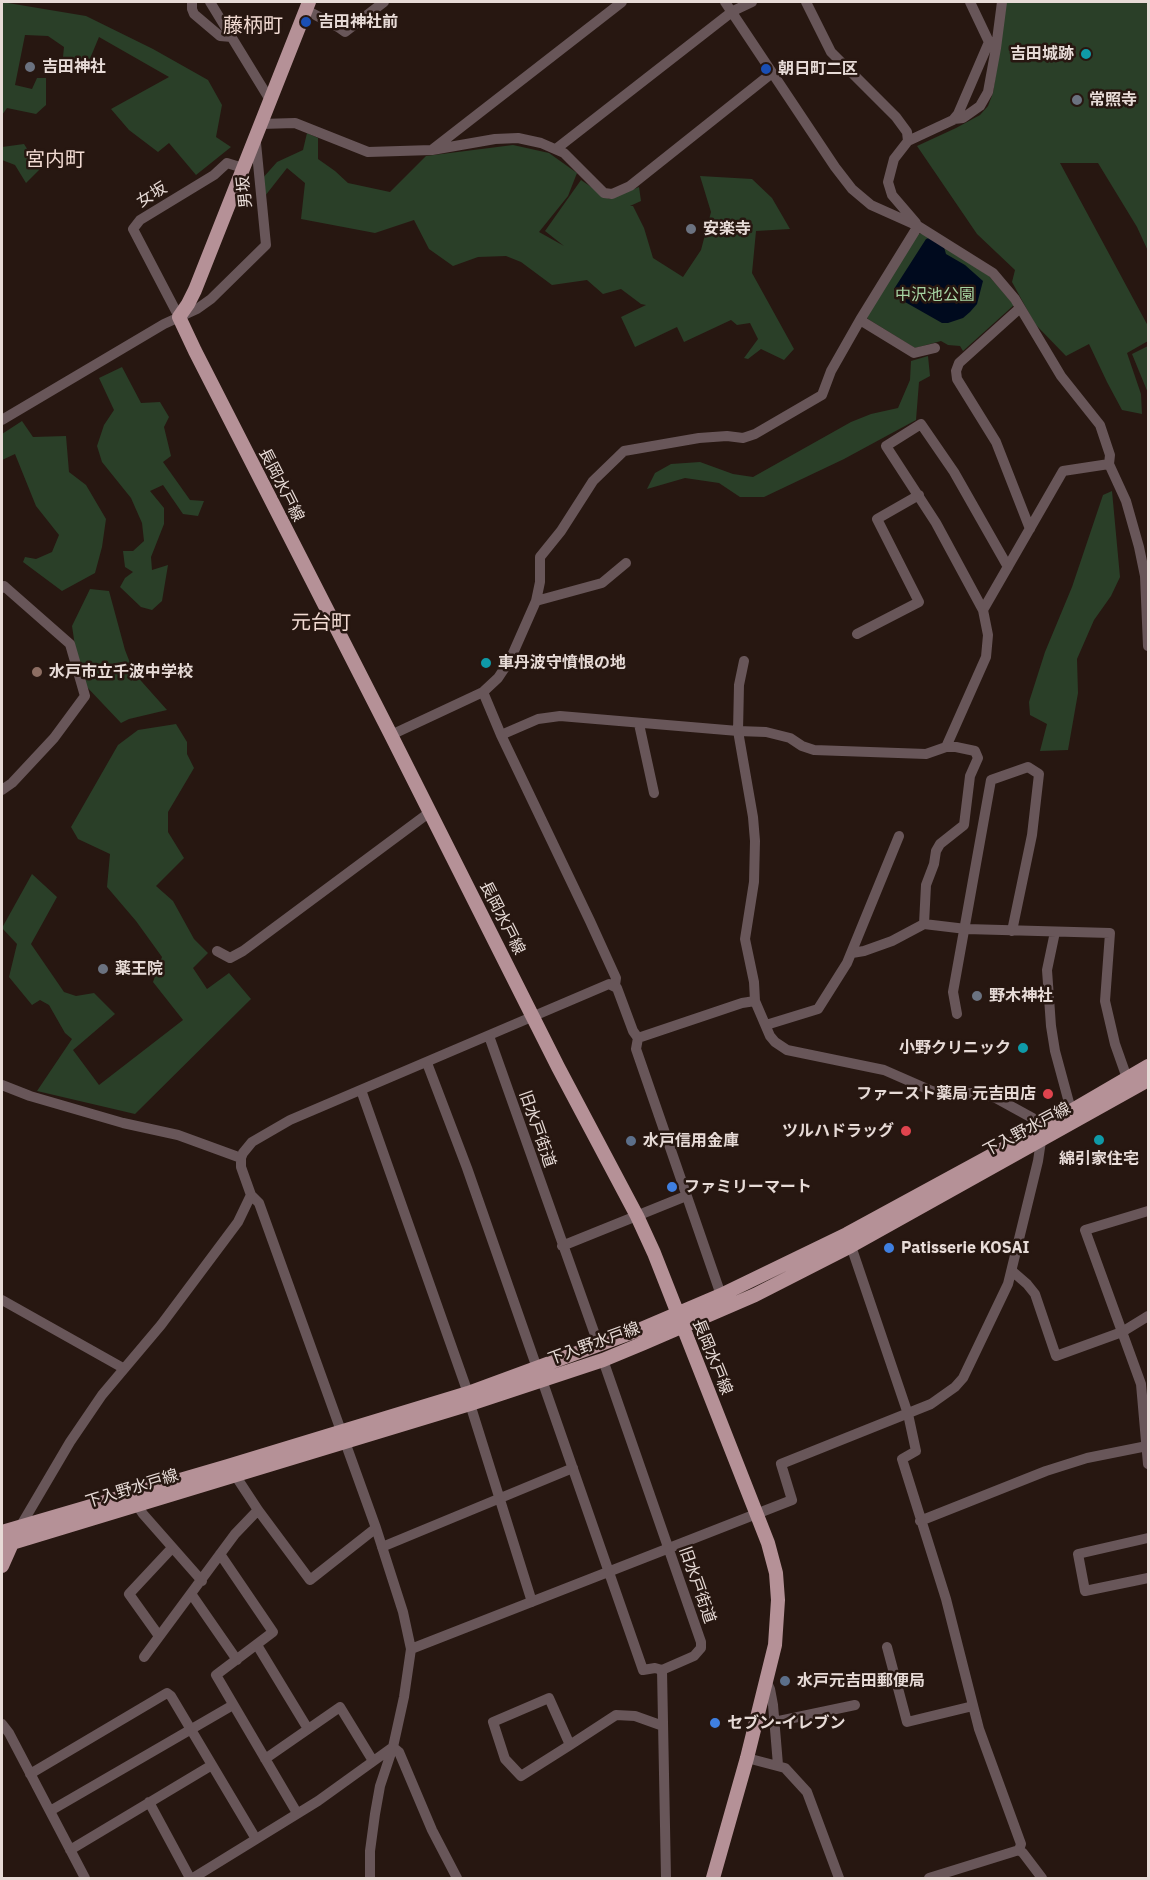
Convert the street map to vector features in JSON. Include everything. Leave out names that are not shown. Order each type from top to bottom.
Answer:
[{"type":"main road","points":[[178,317],[195,290],[307,6]]},
{"type":"main road","name":"長岡水戸線","points":[[178,317],[392,735],[598,1146],[637,1216],[654,1253],[758,1514],[776,1573],[777,1632],[767,1683],[713,1878]]},
{"type":"main road","name":"下入野水戸線","points":[[2,1532],[343,1437],[469,1399],[540,1374],[599,1346],[680,1321],[755,1294],[851,1246],[1040,1135],[1071,1110],[1149,1066]]},
{"type":"main road","name":"下入野水戸線","points":[[540,1374],[603,1360],[680,1321],[721,1295],[847,1234],[1149,1080]]},
{"type":"main road","name":"下入野水戸線","points":[[7,1544],[235,1475],[343,1437]]},
{"type":"main road","points":[[2,1566],[7,1544],[20,1527]]},
{"type":"street","points":[[192,2],[194,14],[220,36],[232,37]]},
{"type":"street","points":[[210,2],[270,100]]},
{"type":"street","points":[[307,6],[345,32],[384,2]]},
{"type":"street","points":[[432,150],[622,2]]},
{"type":"street","points":[[725,2],[852,189],[872,205],[918,226],[993,273],[1015,299],[1056,368],[1100,425],[1110,455],[1109,464],[1126,501],[1147,577],[1149,646]]},
{"type":"street","points":[[556,149],[733,11],[752,2]]},
{"type":"street","points":[[806,2],[831,52],[896,117],[907,132],[908,141]]},
{"type":"street","points":[[952,120],[958,114],[989,42],[970,2]]},
{"type":"street","points":[[918,226],[898,204],[888,186],[892,164],[908,141],[952,120],[963,118],[980,106],[988,92],[1002,2]]},
{"type":"street","points":[[258,130],[295,123],[368,152],[432,150],[518,138],[541,143],[564,153],[604,193],[612,194],[630,186],[772,73]]},
{"type":"street","name":"男坂","points":[[178,317],[197,309],[211,299],[266,245],[256,154],[258,130]]},
{"type":"street","name":"女坂","points":[[178,317],[133,229],[140,220],[214,175],[227,164],[243,168]]},
{"type":"street","points":[[392,735],[483,692],[498,678],[510,660],[536,601],[540,582],[540,557],[561,531],[593,481],[624,451],[727,436],[743,438],[756,434],[822,395],[831,371],[918,226]]},
{"type":"street","points":[[1020,309],[959,363],[956,371],[957,379],[996,442],[1030,529]]},
{"type":"street","points":[[2,420],[178,317]]},
{"type":"street","points":[[860,320],[914,353],[935,348]]},
{"type":"street","points":[[946,747],[986,657],[988,635],[983,610],[936,522],[886,446],[921,424],[954,472],[1008,567]]},
{"type":"street","points":[[983,610],[1063,471],[1109,464]]},
{"type":"street","points":[[856,634],[919,602],[877,519],[919,495]]},
{"type":"street","points":[[536,601],[602,583],[626,563]]},
{"type":"street","points":[[2,588],[4,586],[70,644],[85,696],[54,738],[12,783],[2,790]]},
{"type":"street","points":[[411,1649],[792,1500],[781,1464],[908,1414],[942,1397],[963,1378],[998,1306],[1012,1271],[1038,1161],[1040,1135],[1033,1118],[996,1098],[976,1092],[932,1091],[884,1070],[786,1050],[770,1036],[755,1001],[754,982],[745,939],[754,882],[755,841],[738,731],[739,685],[744,661]]},
{"type":"street","points":[[483,692],[501,735],[616,978],[615,985],[633,1031],[638,1038],[636,1049],[721,1295]]},
{"type":"street","points":[[501,735],[545,717],[560,716],[639,724],[766,732],[778,734],[814,750],[926,754],[946,747],[956,747],[975,751],[978,758],[970,776],[964,825],[940,844],[936,851],[926,885],[924,924]]},
{"type":"street","points":[[639,724],[654,793]]},
{"type":"street","points":[[957,1014],[953,992],[991,780],[1028,766],[1039,774],[1032,836],[1012,931]]},
{"type":"street","points":[[217,951],[230,958],[243,951],[430,812]]},
{"type":"street","points":[[766,1026],[818,1009],[852,953],[899,836]]},
{"type":"street","points":[[852,953],[892,941],[924,924],[966,929],[1110,933],[1106,1001],[1115,1044],[1127,1078]]},
{"type":"street","points":[[1055,932],[1047,970],[1051,1026],[1054,1051],[1071,1110]]},
{"type":"street","points":[[370,1878],[370,1851],[380,1786],[393,1747],[411,1649],[403,1612],[376,1528],[260,1203],[251,1195],[241,1167],[241,1158],[252,1142],[290,1120],[609,984],[615,985]]},
{"type":"street","points":[[638,1038],[742,1003],[755,1001]]},
{"type":"street","name":"旧水戸街道","points":[[489,1035],[599,1346]]},
{"type":"street","points":[[427,1063],[467,1168],[643,1670],[655,1668],[662,1670],[666,1878]]},
{"type":"street","points":[[2,1085],[30,1096],[123,1123],[178,1135],[241,1158]]},
{"type":"street","points":[[361,1090],[469,1399],[532,1602]]},
{"type":"street","points":[[20,1527],[70,1442],[123,1368],[161,1324],[238,1222],[251,1195]]},
{"type":"street","points":[[562,1246],[686,1196]]},
{"type":"street","points":[[1149,1211],[1085,1230],[1141,1384],[1149,1464]]},
{"type":"street","points":[[851,1246],[908,1414],[916,1451],[902,1460],[946,1599],[973,1706],[1021,1844],[1019,1850]]},
{"type":"street","points":[[1012,1271],[1035,1294],[1056,1356],[1122,1332],[1149,1316]]},
{"type":"street","points":[[2,1300],[123,1368]]},
{"type":"street","name":"旧水戸街道","points":[[603,1360],[701,1642],[699,1652],[662,1670]]},
{"type":"street","points":[[920,1521],[1046,1471],[1087,1458],[1146,1446]]},
{"type":"street","points":[[382,1547],[573,1468]]},
{"type":"street","points":[[235,1475],[310,1580],[376,1528]]},
{"type":"street","points":[[137,1504],[143,1514],[202,1581]]},
{"type":"street","points":[[144,1657],[235,1534],[258,1510]]},
{"type":"street","points":[[1149,1538],[1078,1554],[1085,1591],[1149,1578]]},
{"type":"street","points":[[159,1636],[129,1594],[172,1548]]},
{"type":"street","points":[[220,1554],[273,1632],[216,1676],[297,1813]]},
{"type":"street","points":[[192,1595],[237,1660]]},
{"type":"street","points":[[257,1645],[308,1729]]},
{"type":"street","points":[[887,1647],[907,1722],[973,1706]]},
{"type":"street","points":[[767,1683],[770,1689],[778,1765]]},
{"type":"street","points":[[30,1774],[167,1693],[171,1696],[256,1839]]},
{"type":"street","points":[[570,1744],[549,1698],[493,1722],[506,1759],[521,1776],[616,1715],[635,1716],[663,1726]]},
{"type":"street","points":[[50,1811],[233,1705]]},
{"type":"street","points":[[774,1722],[855,1705]]},
{"type":"street","points":[[265,1759],[340,1707],[373,1761]]},
{"type":"street","points":[[2,1724],[85,1878]]},
{"type":"street","points":[[149,1803],[192,1878],[318,1801],[393,1747]]},
{"type":"street","points":[[393,1747],[399,1752],[432,1830],[457,1878]]},
{"type":"street","points":[[747,1758],[778,1765],[792,1774],[807,1792],[839,1878]]},
{"type":"street","points":[[69,1850],[212,1765]]},
{"type":"street","points":[[929,1878],[1019,1850]]},
{"type":"street","points":[[1019,1850],[1042,1878]]},
{"type":"green space","points":[[2,2],[86,16],[153,49],[208,80],[222,105],[216,137],[231,147],[196,175],[169,143],[158,152],[129,130],[111,109],[169,77],[99,37],[89,61],[63,57],[64,47],[48,36],[25,35],[15,85],[32,89],[37,78],[46,78],[46,105],[36,114],[7,108],[2,115]]},
{"type":"green space","points":[[1006,2],[1148,2],[1148,251],[1137,227],[1098,163],[1060,163],[1148,326],[1148,341],[1127,353],[1141,394],[1142,414],[1122,410],[1089,344],[1066,356],[1035,324],[1012,282],[1015,270],[977,234],[917,146],[980,115],[988,106],[993,93]]},
{"type":"green space","points":[[307,133],[318,138],[318,159],[348,183],[390,192],[426,156],[513,145],[549,153],[577,173],[568,196],[539,232],[564,246],[545,231],[581,180],[609,199],[639,187],[641,201],[630,206],[633,206],[644,228],[653,258],[683,277],[701,250],[711,212],[700,176],[752,179],[772,198],[790,229],[756,231],[752,273],[794,349],[784,360],[761,349],[748,359],[744,358],[758,339],[750,323],[737,325],[731,320],[684,342],[677,327],[635,347],[621,317],[646,305],[641,304],[621,289],[603,294],[587,280],[552,285],[521,262],[506,256],[478,257],[453,266],[429,249],[414,220],[375,233],[301,219],[305,183],[287,168],[265,196],[262,179],[277,162],[303,150]]},
{"type":"green space","points":[[24,144],[40,169],[26,183],[15,165],[2,160],[2,147]]},
{"type":"green space","name":"中沢池公園","points":[[924,233],[989,276],[1014,305],[963,351],[960,346],[948,345],[941,341],[915,348],[868,319],[866,315],[918,234]]},
{"type":"green space","points":[[1148,346],[1148,393],[1132,354]]},
{"type":"green space","points":[[928,356],[930,376],[919,382],[916,420],[844,459],[764,497],[740,497],[719,483],[685,478],[647,489],[655,473],[671,464],[700,462],[733,474],[753,477],[851,422],[871,414],[898,408],[910,380],[911,361]]},
{"type":"green space","points":[[122,367],[141,403],[160,402],[169,417],[164,427],[171,456],[163,462],[190,500],[204,501],[198,516],[183,514],[163,485],[150,491],[164,508],[164,524],[151,557],[152,570],[168,565],[162,601],[152,610],[141,607],[120,587],[125,578],[133,572],[125,567],[123,551],[133,551],[144,541],[142,523],[131,498],[102,462],[97,446],[104,425],[114,410],[99,378]]},
{"type":"green space","points":[[22,421],[33,437],[66,436],[69,472],[86,485],[106,519],[95,573],[62,591],[23,562],[25,557],[36,559],[52,552],[59,535],[36,506],[15,454],[2,460],[2,434]]},
{"type":"green space","points":[[1112,491],[1120,577],[1111,596],[1094,620],[1077,659],[1078,693],[1068,750],[1040,751],[1047,724],[1030,715],[1029,702],[1103,495]]},
{"type":"green space","points":[[90,589],[109,591],[125,650],[134,673],[167,710],[121,723],[85,685],[77,659],[72,626]]},
{"type":"green space","points":[[176,724],[187,742],[187,754],[194,768],[168,812],[168,832],[184,858],[156,886],[173,901],[194,939],[208,953],[193,968],[207,989],[229,973],[251,999],[135,1114],[37,1091],[72,1039],[65,1033],[49,1005],[40,1000],[32,1005],[9,977],[17,944],[2,928],[32,874],[57,897],[31,944],[64,992],[76,996],[94,993],[115,1014],[73,1050],[99,1085],[183,1020],[153,982],[162,957],[107,887],[110,854],[78,839],[71,827],[118,745],[138,730]]},
{"type":"water","points":[[929,238],[944,247],[946,254],[965,265],[983,281],[977,304],[963,318],[948,323],[942,323],[898,298],[894,293],[894,289],[926,239]]},
{"type":"place","name":"吉田神社前","points":[[306,22]]},
{"type":"place","name":"吉田城跡","points":[[1086,54]]},
{"type":"place","name":"吉田神社","points":[[30,67]]},
{"type":"place","name":"朝日町二区","points":[[766,69]]},
{"type":"place","name":"常照寺","points":[[1077,100]]},
{"type":"place","name":"安楽寺","points":[[691,229]]},
{"type":"place","name":"車丹波守憤恨の地","points":[[486,663]]},
{"type":"place","name":"水戸市立千波中学校","points":[[37,672]]},
{"type":"place","name":"薬王院","points":[[103,969]]},
{"type":"place","name":"野木神社","points":[[977,996]]},
{"type":"place","name":"小野クリニック","points":[[1023,1048]]},
{"type":"place","name":"ファースト薬局 元吉田店","points":[[1048,1094]]},
{"type":"place","name":"ツルハドラッグ","points":[[906,1131]]},
{"type":"place","name":"綿引家住宅","points":[[1099,1140]]},
{"type":"place","name":"水戸信用金庫","points":[[631,1141]]},
{"type":"place","name":"ファミリーマート","points":[[672,1187]]},
{"type":"place","name":"Patisserie KOSAI","points":[[889,1248]]},
{"type":"place","name":"水戸元吉田郵便局","points":[[785,1681]]},
{"type":"place","name":"セブン-イレブン","points":[[715,1723]]},
{"type":"district","name":"藤柄町","points":[[253,26]]},
{"type":"district","name":"宮内町","points":[[55,160]]},
{"type":"district","name":"元台町","points":[[321,623]]}]
